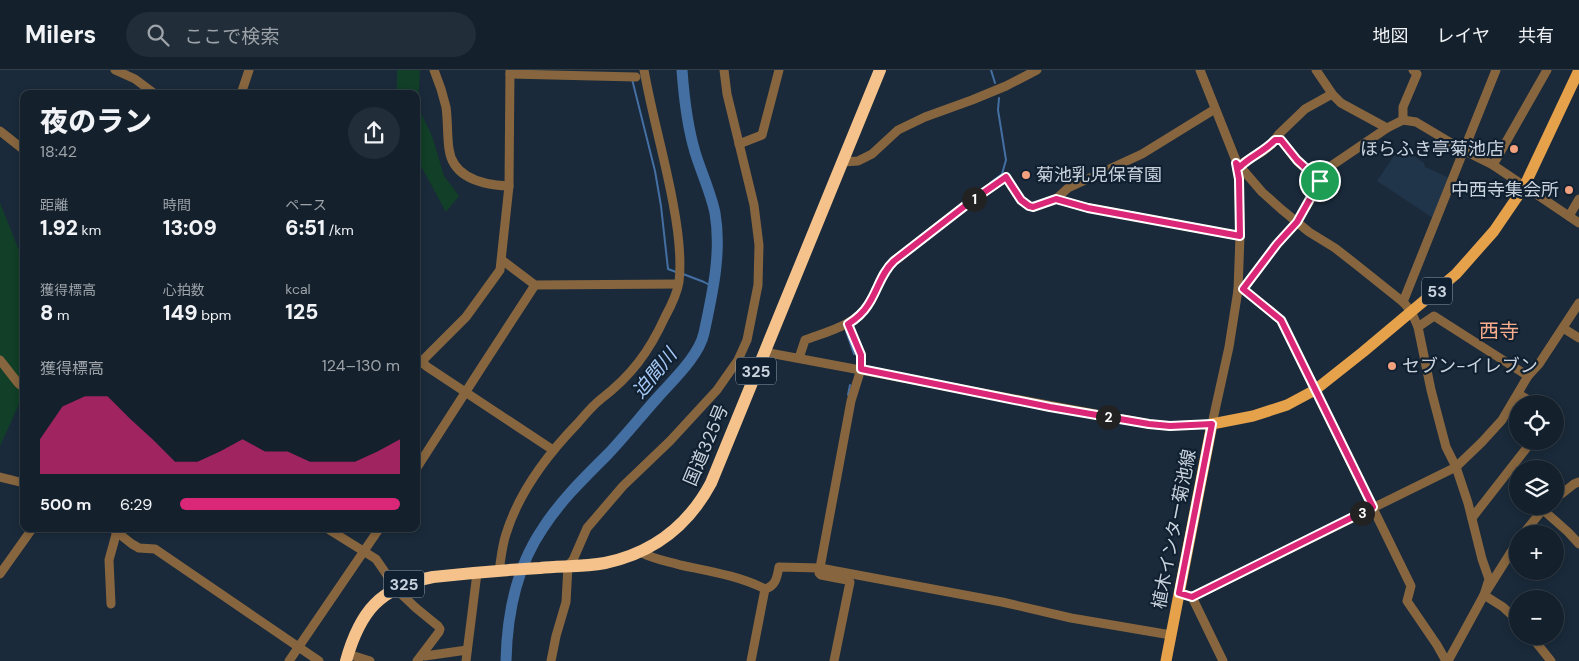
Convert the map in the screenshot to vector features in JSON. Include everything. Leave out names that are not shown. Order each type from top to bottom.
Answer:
[{"type":"highway","name":"国道325号","points":[[347,657],[356,631],[365,615],[380,598],[396,587],[433,577],[604,563],[640,552],[654,545],[675,530],[692,512],[706,493],[880,70]]},
{"type":"main road","name":"53","points":[[1212,424],[1252,416],[1286,405],[1315,390],[1444,286],[1483,245],[1524,187],[1579,70]]},
{"type":"main road","name":"植木インター菊池線","points":[[1166,661],[1212,424]]},
{"type":"street","points":[[115,70],[135,79],[150,90]]},
{"type":"street","points":[[242,90],[249,70]]},
{"type":"street","points":[[434,70],[446,107],[449,149],[455,165],[469,178],[490,185],[509,186]]},
{"type":"street","points":[[502,571],[502,550],[506,534],[519,501],[530,482],[553,450],[600,399],[620,384],[641,361],[671,306],[678,284],[680,264],[676,218],[644,70]]},
{"type":"street","points":[[551,661],[566,602],[568,566],[573,560],[587,528],[626,482],[670,441],[717,390],[733,368],[743,349],[756,302],[759,245],[754,205],[727,94],[724,70]]},
{"type":"street","points":[[739,144],[762,135],[778,70]]},
{"type":"street","points":[[842,162],[858,161],[872,154],[898,130],[924,117],[1006,86],[1037,70]]},
{"type":"street","points":[[764,352],[1149,424],[1170,426],[1212,424],[1240,290],[1239,179],[1238,165],[1200,70]]},
{"type":"street","points":[[1316,70],[1332,94],[1341,103],[1387,128]]},
{"type":"street","points":[[1403,120],[1403,107],[1417,74],[1413,70]]},
{"type":"street","points":[[1403,302],[1496,70]]},
{"type":"street","points":[[1493,165],[1547,70]]},
{"type":"street","points":[[553,450],[426,366],[420,364],[466,317],[500,270],[509,186],[510,72],[600,73],[636,77]]},
{"type":"street","points":[[1238,165],[1262,152],[1305,109],[1332,94]]},
{"type":"street","points":[[800,358],[805,340],[848,324],[866,309],[885,271],[894,261],[970,202],[1006,177],[1021,200],[1033,207],[1056,199],[1068,188],[1142,154],[1216,109]]},
{"type":"street","points":[[1240,290],[1297,222],[1320,181],[1331,166],[1387,128],[1403,120],[1416,122],[1463,150],[1493,165],[1579,223]]},
{"type":"street","points":[[0,131],[20,147]]},
{"type":"street","points":[[1275,140],[1281,140],[1297,160],[1320,181]]},
{"type":"street","points":[[1238,165],[1262,192],[1297,222],[1335,248],[1403,302],[1411,311],[1418,327],[1431,390],[1446,447],[1456,468],[1489,579],[1484,595]]},
{"type":"street","points":[[1056,199],[1088,208],[1240,236]]},
{"type":"street","points":[[1568,216],[1579,199]]},
{"type":"street","points":[[502,260],[535,286],[678,284]]},
{"type":"street","points":[[420,463],[535,286]]},
{"type":"street","points":[[1240,290],[1281,320],[1411,586],[1407,601],[1447,661],[1509,555]]},
{"type":"street","points":[[1179,593],[1192,597],[1456,468],[1502,420],[1528,376],[1539,364],[1579,303]]},
{"type":"street","points":[[1418,327],[1434,316],[1528,376]]},
{"type":"street","points":[[834,661],[850,582],[820,575],[819,573],[851,401],[861,369],[861,355],[848,324]]},
{"type":"street","points":[[1563,328],[1579,338]]},
{"type":"street","points":[[0,360],[20,385]]},
{"type":"street","points":[[1472,518],[1525,450]]},
{"type":"street","points":[[0,477],[20,482]]},
{"type":"street","points":[[1564,492],[1579,482]]},
{"type":"street","points":[[1530,525],[1538,515]]},
{"type":"street","points":[[1551,515],[1579,544]]},
{"type":"street","points":[[0,574],[30,532]]},
{"type":"street","points":[[111,604],[109,565],[115,532]]},
{"type":"street","points":[[119,532],[139,548],[155,549],[319,661]]},
{"type":"street","points":[[333,532],[376,559],[398,591],[438,626],[439,632],[420,658]]},
{"type":"street","points":[[289,661],[377,532]]},
{"type":"street","points":[[640,552],[651,558],[706,570],[755,584],[765,589],[772,587],[774,584],[779,567],[820,568],[1002,602],[1071,618],[1171,635]]},
{"type":"street","points":[[466,661],[477,573]]},
{"type":"street","points":[[751,661],[765,589]]},
{"type":"street","points":[[1484,595],[1509,613]]},
{"type":"street","points":[[1192,597],[1223,661]]},
{"type":"street","points":[[1539,645],[1552,661]]},
{"type":"street","points":[[420,658],[467,650]]},
{"type":"street","points":[[347,657],[370,661]]},
{"type":"shaded area","points":[[1400,147],[1424,163],[1425,167],[1452,179],[1436,220],[1377,181]]},
{"type":"green space","points":[[397,70],[420,70],[419,90],[397,90]]},
{"type":"green space","points":[[420,111],[432,136],[444,176],[459,196],[446,212],[420,164]]},
{"type":"green space","points":[[0,203],[20,253],[20,402],[0,446]]},
{"type":"waterway","name":"迫間川","points":[[506,661],[511,609],[515,592],[526,558],[534,543],[565,498],[614,447],[685,367],[697,350],[704,333],[717,259],[717,228],[713,205],[690,132],[682,70]]},
{"type":"waterway","points":[[991,70],[995,83]]},
{"type":"waterway","points":[[632,79],[655,171],[668,269],[676,272]]},
{"type":"waterway","points":[[990,183],[1002,174],[1006,160],[998,110],[999,98]]},
{"type":"waterway","points":[[683,274],[713,287]]},
{"type":"waterway","points":[[846,331],[854,354]]},
{"type":"waterway","points":[[848,395],[850,385]]},
{"type":"place","name":"ほらふき亭菊池店","points":[[1514,149]]},
{"type":"place","name":"菊池乳児保育園","points":[[1026,175]]},
{"type":"place","name":"中西寺集会所","points":[[1569,190]]},
{"type":"place","name":"セブン-イレブン","points":[[1392,366]]},
{"type":"district","name":"西寺","points":[[1499,331]]},
{"type":"route","points":[[1275,140],[1281,140],[1297,160],[1320,181],[1297,222],[1277,244],[1243,289],[1281,320],[1373,507],[1192,597],[1179,593],[1212,424],[1170,426],[1149,424],[1050,407],[861,369],[860,351],[848,324],[866,309],[887,268],[970,202],[1006,177],[1021,200],[1029,206],[1033,207],[1056,199],[1088,208],[1240,236],[1239,179],[1236,163],[1240,167],[1244,162],[1262,152],[1275,140]]}]
